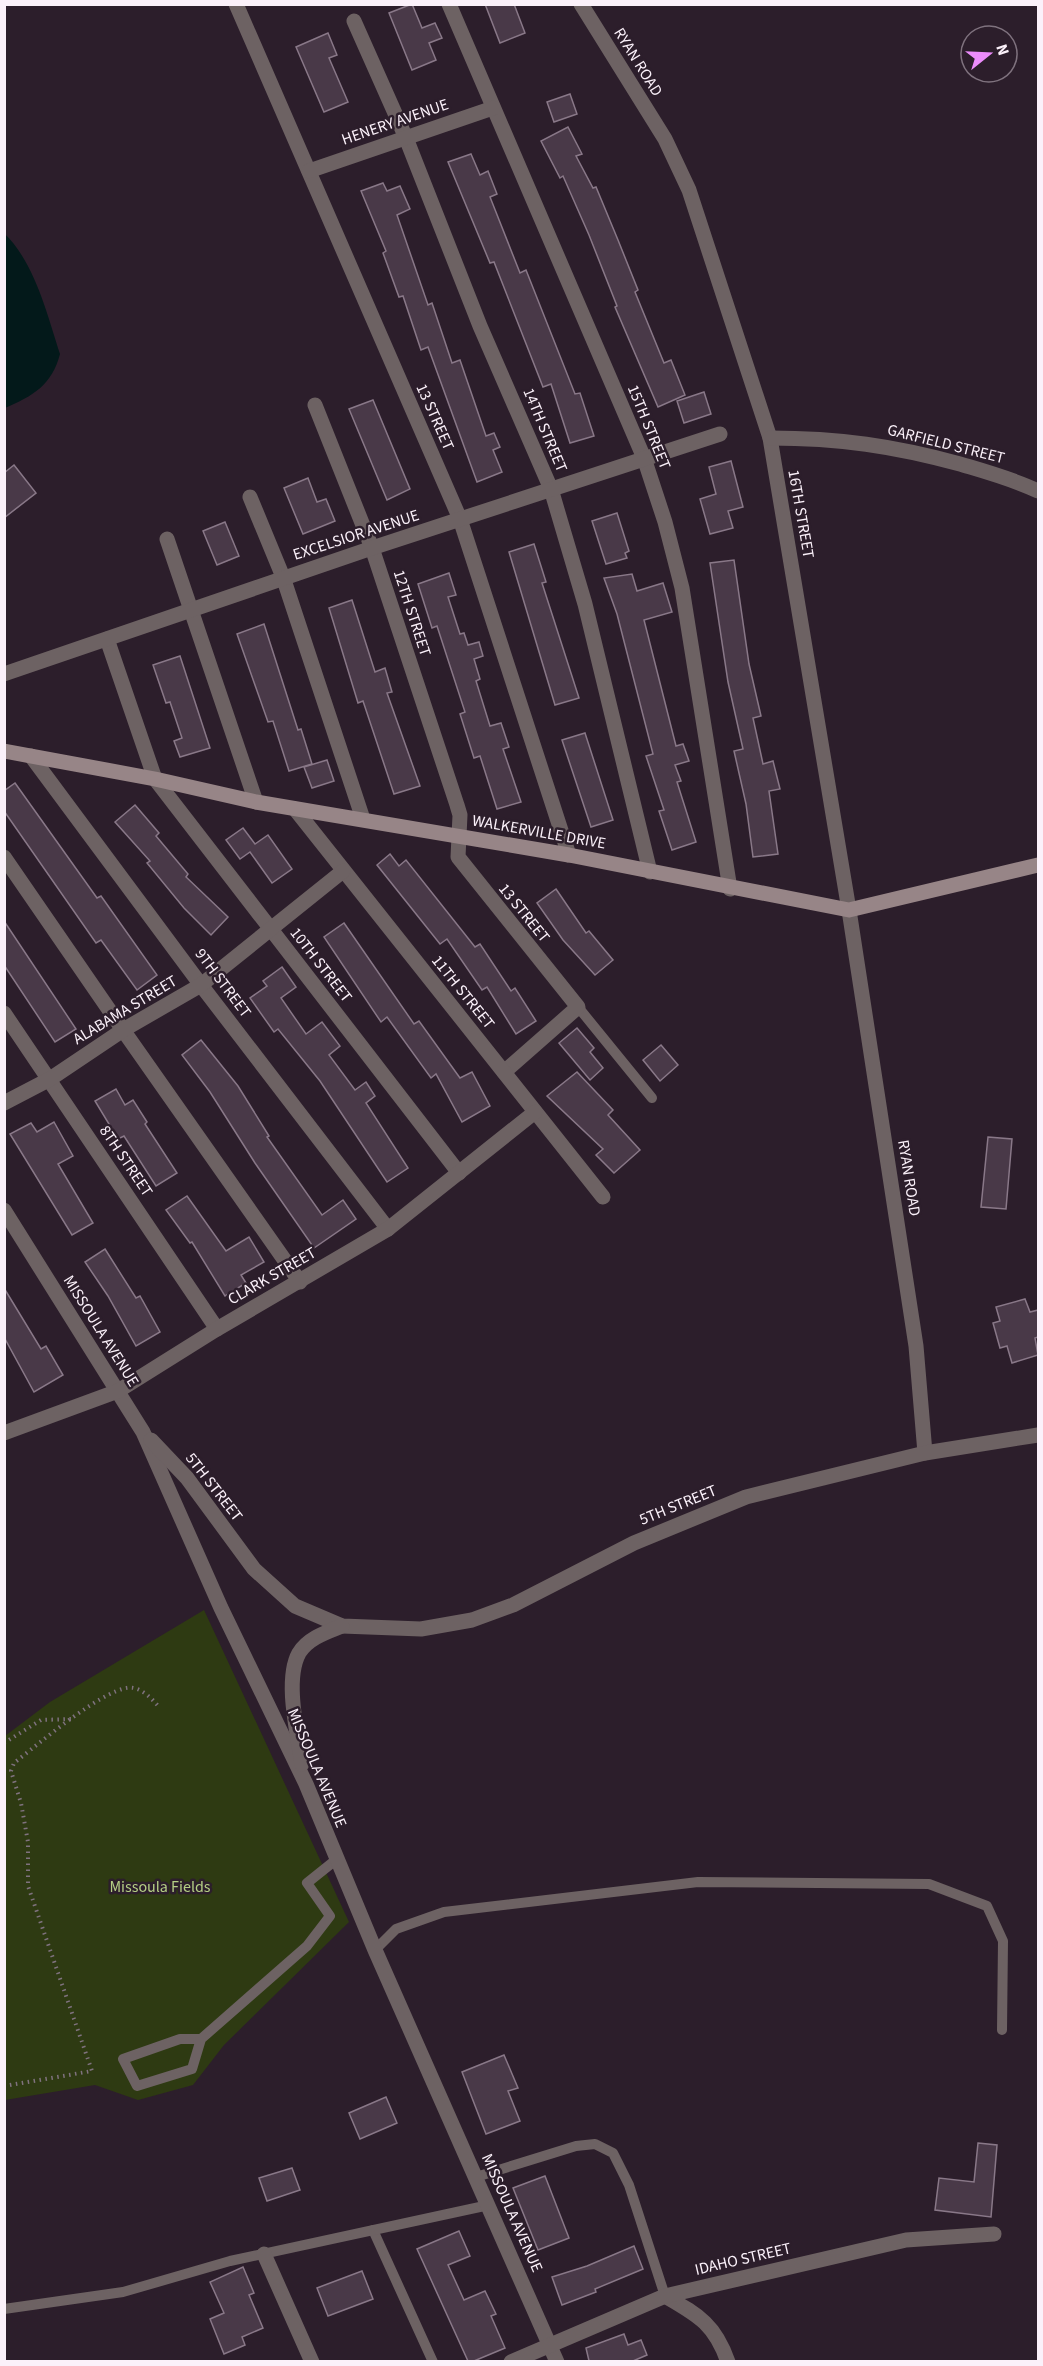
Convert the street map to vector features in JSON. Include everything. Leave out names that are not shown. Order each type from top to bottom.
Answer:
[{"type":"street","name":"13 STREET","points":[[236,4],[460,519],[569,855]]},
{"type":"street","name":"15TH STREET","points":[[449,4],[644,458],[665,522],[682,588],[730,889]]},
{"type":"street","name":"RYAN ROAD","points":[[581,4],[665,139]]},
{"type":"street","name":"14TH STREET","points":[[354,21],[406,138],[480,326],[551,489],[585,604],[650,872]]},
{"type":"street","name":"HENERY AVENUE","points":[[309,171],[493,108]]},
{"type":"street","name":"16TH STREET","points":[[665,139],[688,190],[770,438],[849,910]]},
{"type":"street","name":"12TH STREET","points":[[315,405],[372,548],[457,804],[460,815],[458,836]]},
{"type":"street","name":"EXCELSIOR AVENUE","points":[[4,674],[284,577],[720,434]]},
{"type":"street","name":"GARFIELD STREET","points":[[770,438],[826,438],[903,449],[1015,480],[1038,491]]},
{"type":"street","points":[[250,497],[284,577],[363,819]]},
{"type":"street","points":[[167,538],[256,802]]},
{"type":"street","name":"10TH STREET","points":[[107,639],[155,778],[459,1173]]},
{"type":"street","name":"WALKERVILLE DRIVE","points":[[4,751],[155,778],[256,802],[569,855],[730,889],[849,910],[1038,865]]},
{"type":"street","name":"9TH STREET","points":[[31,756],[201,985],[388,1229]]},
{"type":"street","name":"11TH STREET","points":[[295,809],[603,1197]]},
{"type":"street","name":"13 STREET","points":[[458,836],[457,850],[461,863],[579,1007]]},
{"type":"street","points":[[4,857],[300,1282]]},
{"type":"street","name":"ALABAMA STREET","points":[[4,1103],[50,1079],[123,1030],[201,985],[343,871]]},
{"type":"street","name":"RYAN ROAD","points":[[849,910],[916,1346],[925,1453]]},
{"type":"street","points":[[504,1072],[579,1007]]},
{"type":"street","name":"8TH STREET","points":[[4,1013],[218,1329]]},
{"type":"street","name":"CLARK STREET","points":[[6,1429],[118,1391],[218,1329],[300,1282],[388,1229],[535,1112]]},
{"type":"street","name":"MISSOULA AVENUE","points":[[4,1210],[143,1432],[220,1608],[306,1784],[375,1950],[557,2361]]},
{"type":"street","name":"5TH STREET","points":[[143,1432],[187,1478],[254,1569],[295,1606],[342,1626],[421,1629],[472,1620],[540,1592],[634,1543],[746,1497],[925,1453],[1038,1435]]},
{"type":"street","name":"5TH STREET","points":[[306,1784],[291,1692],[299,1654],[315,1638],[342,1626]]},
{"type":"street","name":"IDAHO STREET","points":[[511,2361],[665,2296],[906,2240],[994,2234]]},
{"type":"street","points":[[264,2254],[312,2361]]},
{"type":"street","points":[[665,2296],[700,2316],[714,2331],[728,2361]]},
{"type":"lane","points":[[579,1007],[652,1098]]},
{"type":"lane","points":[[201,2039],[180,2038],[123,2059],[137,2086],[192,2068],[201,2039],[307,1946],[330,1916],[307,1883],[337,1858]]},
{"type":"lane","points":[[375,1950],[396,1929],[444,1912],[698,1882],[929,1884],[987,1906],[1003,1941],[1002,2030]]},
{"type":"lane","points":[[476,2176],[576,2146],[595,2144],[613,2153],[629,2185],[665,2296]]},
{"type":"lane","points":[[4,2309],[123,2292],[264,2254],[489,2205]]},
{"type":"lane","points":[[373,2230],[433,2361]]},
{"type":"path","points":[[4,2086],[93,2071],[28,1886],[28,1842],[21,1803],[11,1771],[14,1763],[71,1719],[111,1692],[132,1687],[148,1695],[159,1707]]},
{"type":"path","points":[[4,1743],[42,1719],[71,1719]]},
{"type":"green space","name":"Missoula Fields","points":[[204,1610],[349,1922],[224,2045],[193,2085],[138,2100],[95,2085],[5,2100],[5,1736],[50,1702]]},
{"type":"shaded area","points":[[4,233],[15,245],[32,274],[60,354],[52,374],[40,388],[5,408]]},
{"type":"building","points":[[412,4],[422,28],[435,23],[442,38],[429,43],[436,60],[412,70],[389,13]]},
{"type":"building","points":[[485,4],[514,4],[525,33],[500,43]]},
{"type":"building","points":[[328,33],[337,55],[329,58],[348,102],[324,112],[296,47]]},
{"type":"building","points":[[570,94],[577,114],[554,122],[547,102]]},
{"type":"building","points":[[568,127],[582,154],[576,156],[593,188],[596,187],[618,240],[638,290],[635,292],[664,363],[671,360],[685,395],[658,407],[615,307],[617,306],[589,235],[563,176],[560,178],[541,141]]},
{"type":"building","points":[[471,154],[480,175],[488,171],[497,194],[490,197],[520,273],[526,270],[575,394],[580,393],[594,436],[570,443],[551,384],[543,387],[494,262],[490,263],[448,162]]},
{"type":"building","points":[[383,183],[387,191],[400,186],[410,209],[397,215],[428,305],[432,303],[452,363],[460,360],[486,436],[494,433],[500,447],[493,450],[502,472],[477,482],[428,347],[421,350],[403,296],[399,297],[383,253],[386,251],[361,191]]},
{"type":"building","points":[[704,392],[711,414],[684,423],[677,401]]},
{"type":"building","points":[[373,400],[410,489],[387,500],[349,409]]},
{"type":"building","points":[[731,461],[743,507],[728,511],[733,528],[710,534],[700,499],[716,494],[709,467]]},
{"type":"building","points":[[14,465],[36,493],[4,518],[4,473]]},
{"type":"building","points":[[308,478],[317,502],[326,499],[335,521],[303,534],[284,488]]},
{"type":"building","points":[[617,513],[629,551],[625,553],[627,558],[606,564],[592,521]]},
{"type":"building","points":[[225,522],[239,556],[217,565],[203,531]]},
{"type":"building","points":[[534,544],[546,582],[542,583],[579,698],[555,705],[509,552]]},
{"type":"building","points":[[734,560],[749,664],[761,716],[753,718],[763,764],[773,761],[780,789],[769,791],[778,854],[753,857],[746,804],[734,751],[743,749],[728,682],[710,563]]},
{"type":"building","points":[[449,573],[456,595],[448,597],[460,634],[464,633],[468,645],[479,642],[483,656],[474,659],[480,679],[476,681],[490,726],[501,723],[509,747],[503,749],[521,802],[497,809],[480,756],[474,758],[460,714],[465,712],[437,626],[432,628],[418,584]]},
{"type":"building","points":[[632,574],[637,591],[663,583],[672,612],[644,620],[676,746],[683,744],[689,761],[675,765],[681,781],[677,782],[696,842],[672,850],[659,811],[664,810],[646,756],[653,754],[617,614],[604,578]]},
{"type":"building","points":[[352,600],[375,672],[385,668],[392,692],[387,693],[420,786],[394,794],[363,701],[358,703],[329,608]]},
{"type":"building","points":[[264,624],[298,730],[301,729],[312,764],[289,771],[273,721],[268,722],[237,634]]},
{"type":"building","points":[[180,656],[210,748],[180,757],[174,741],[182,738],[170,702],[166,703],[153,665]]},
{"type":"building","points":[[585,733],[613,820],[591,827],[562,740]]},
{"type":"building","points":[[327,760],[334,781],[312,788],[304,767]]},
{"type":"building","points":[[15,783],[97,898],[101,896],[157,975],[137,990],[101,940],[96,943],[4,811],[4,791]]},
{"type":"building","points":[[135,805],[159,833],[156,836],[188,874],[186,877],[228,917],[211,935],[184,908],[147,863],[150,861],[115,822]]},
{"type":"building","points":[[243,828],[255,844],[268,835],[292,869],[272,883],[250,852],[240,859],[226,840]]},
{"type":"building","points":[[390,854],[399,866],[406,860],[475,947],[480,944],[511,991],[515,988],[536,1021],[516,1034],[487,987],[482,990],[447,939],[440,944],[377,865]]},
{"type":"building","points":[[556,889],[586,933],[589,931],[613,960],[595,975],[563,940],[537,903]]},
{"type":"building","points":[[4,921],[76,1029],[55,1042],[4,965]]},
{"type":"building","points":[[344,923],[414,1024],[419,1021],[460,1078],[472,1072],[490,1106],[462,1122],[436,1074],[431,1078],[387,1017],[381,1022],[324,937]]},
{"type":"building","points":[[282,967],[296,987],[281,998],[306,1034],[322,1022],[340,1046],[329,1055],[355,1090],[366,1082],[375,1096],[366,1103],[408,1168],[387,1182],[320,1081],[278,1029],[274,1032],[250,998],[267,986],[263,981]]},
{"type":"building","points":[[577,1028],[594,1048],[590,1052],[603,1068],[590,1080],[559,1043]]},
{"type":"building","points":[[201,1040],[238,1086],[269,1136],[267,1137],[322,1215],[343,1200],[356,1219],[314,1248],[255,1163],[210,1092],[182,1055]]},
{"type":"building","points":[[661,1045],[678,1065],[660,1081],[643,1060]]},
{"type":"building","points":[[577,1072],[613,1110],[608,1115],[640,1150],[614,1173],[596,1155],[603,1149],[547,1096]]},
{"type":"building","points":[[116,1089],[125,1105],[133,1100],[147,1122],[145,1124],[177,1173],[156,1186],[124,1136],[118,1139],[95,1101]]},
{"type":"building","points":[[54,1122],[73,1156],[58,1164],[93,1223],[72,1235],[10,1134],[31,1123],[37,1132]]},
{"type":"building","points":[[988,1137],[1012,1139],[1006,1209],[981,1207]]},
{"type":"building","points":[[187,1196],[226,1251],[249,1237],[264,1262],[241,1275],[246,1283],[225,1296],[192,1242],[190,1243],[166,1210]]},
{"type":"building","points":[[105,1249],[136,1298],[140,1296],[160,1332],[136,1346],[108,1296],[85,1262]]},
{"type":"building","points":[[4,1288],[41,1349],[46,1346],[63,1375],[34,1392],[4,1337]]},
{"type":"building","points":[[1025,1299],[1030,1312],[1038,1310],[1038,1337],[1035,1338],[1038,1355],[1012,1363],[1007,1346],[1000,1348],[993,1323],[1000,1321],[996,1307]]},
{"type":"building","points":[[504,2055],[518,2088],[508,2091],[520,2121],[486,2134],[462,2072]]},
{"type":"building","points":[[386,2097],[397,2123],[360,2139],[349,2113]]},
{"type":"building","points":[[978,2143],[997,2145],[991,2217],[935,2210],[939,2178],[974,2182]]},
{"type":"building","points":[[292,2168],[300,2190],[267,2201],[259,2178]]},
{"type":"building","points":[[545,2176],[569,2238],[538,2250],[513,2188]]},
{"type":"building","points":[[459,2231],[470,2256],[448,2265],[464,2300],[485,2291],[496,2314],[491,2316],[505,2348],[474,2361],[468,2361],[417,2249]]},
{"type":"building","points":[[634,2246],[643,2269],[595,2289],[596,2292],[562,2305],[552,2277],[587,2266]]},
{"type":"building","points":[[243,2267],[254,2293],[249,2295],[263,2328],[242,2337],[245,2345],[224,2354],[210,2319],[224,2313],[210,2282]]},
{"type":"building","points":[[362,2271],[373,2299],[328,2316],[317,2288]]},
{"type":"building","points":[[624,2334],[628,2345],[641,2340],[647,2355],[633,2361],[589,2361],[586,2348]]}]
